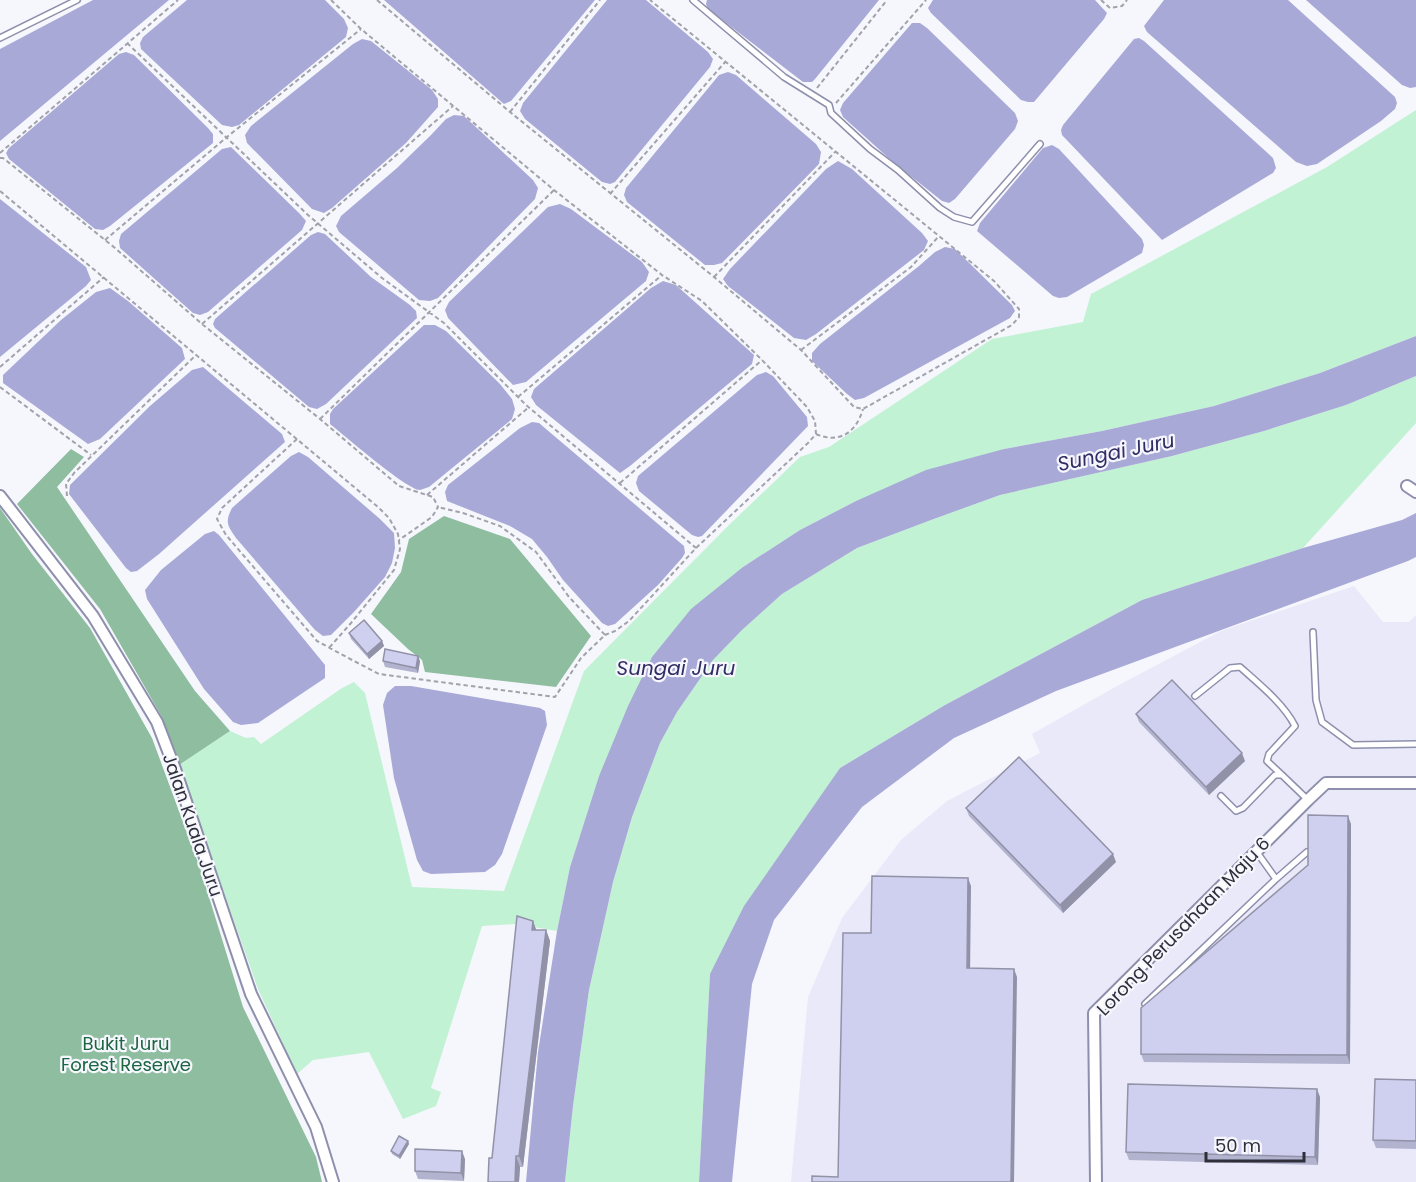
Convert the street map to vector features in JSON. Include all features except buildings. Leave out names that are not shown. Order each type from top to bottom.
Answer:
[{"type":"street","name":"Jalan Kuala Juru","points":[[0,496],[93,616],[157,722],[252,994],[316,1127],[333,1182]]},
{"type":"street","name":"Lorong Perusahaan Maju 6","points":[[1096,1182],[1094,1013],[1326,783],[1416,783]]},
{"type":"lane","points":[[0,38],[76,0]]},
{"type":"lane","points":[[693,0],[784,77],[829,105],[831,113],[870,149],[898,170],[940,208],[954,217],[972,222],[1040,144]]},
{"type":"lane","points":[[1313,632],[1316,700],[1322,722],[1353,745],[1416,744]]},
{"type":"lane","points":[[1195,696],[1230,668],[1240,667],[1289,715],[1295,726],[1269,754],[1267,761],[1308,800]]},
{"type":"lane","points":[[1221,796],[1236,811],[1243,808],[1275,775],[1282,775]]},
{"type":"lane","points":[[1256,851],[1276,879]]},
{"type":"lane","points":[[1145,1004],[1307,852]]},
{"type":"path","points":[[0,153],[178,0]]},
{"type":"path","points":[[297,439],[222,508],[217,519],[226,535],[317,641],[380,674],[555,698],[581,658],[605,635],[615,632],[629,621],[696,548],[816,434],[815,421],[807,407],[702,301],[662,275],[554,190],[361,29],[331,0]]},
{"type":"path","points":[[377,0],[801,350],[854,407],[863,409]]},
{"type":"path","points":[[510,112],[600,0]]},
{"type":"path","points":[[650,0],[994,281],[1019,309],[1019,317],[1012,325],[863,409],[855,427],[840,437],[825,438],[816,434]]},
{"type":"path","points":[[811,95],[887,0]]},
{"type":"path","points":[[831,110],[926,0]]},
{"type":"path","points":[[1101,0],[1110,8],[1122,6],[1127,0]]},
{"type":"path","points":[[105,240],[227,137],[361,29]]},
{"type":"path","points":[[127,43],[308,216],[382,278],[444,323],[529,407],[696,548]]},
{"type":"path","points":[[610,194],[726,61]]},
{"type":"path","points":[[202,324],[453,106]]},
{"type":"path","points":[[714,277],[835,152]]},
{"type":"path","points":[[0,158],[3,158],[105,240],[202,324],[399,486],[433,497],[438,507],[500,526],[536,552],[569,597],[605,635]]},
{"type":"path","points":[[320,419],[554,190]]},
{"type":"path","points":[[0,191],[389,518],[398,534],[400,549],[394,570],[328,648]]},
{"type":"path","points":[[801,350],[911,267],[939,236]]},
{"type":"path","points":[[518,397],[662,275]]},
{"type":"path","points":[[0,368],[104,277]]},
{"type":"path","points":[[67,496],[66,484],[74,473],[196,355]]},
{"type":"path","points":[[620,483],[762,360]]},
{"type":"path","points":[[0,387],[92,456]]},
{"type":"path","points":[[427,495],[529,407]]},
{"type":"path","points":[[399,540],[432,517],[438,507]]},
{"type":"shaded area","points":[[1354,586],[1383,622],[1409,622],[1416,615],[1416,1182],[791,1182],[808,997],[842,918],[901,840],[947,801],[1040,753],[1032,734],[1117,686],[1221,631]]},
{"type":"green space","points":[[1416,110],[1416,336],[1320,373],[1214,406],[1102,431],[1004,449],[856,501],[800,530],[743,567],[599,776],[570,867],[557,931],[516,924],[482,926],[431,1088],[441,1092],[436,1106],[403,1119],[369,1052],[313,1060],[297,1074],[258,989],[179,765],[230,731],[246,738],[254,737],[261,744],[354,682],[365,693],[412,887],[504,891],[584,671],[800,457],[829,447],[992,339],[1083,322],[1091,294],[1327,167]]},
{"type":"green space","points":[[1416,376],[1416,423],[1303,548],[1142,600],[945,705],[840,768],[710,974],[699,1182],[565,1182],[589,990],[613,882],[632,817],[660,743],[677,712],[713,660],[742,630],[782,594],[857,548],[931,520],[1000,495],[1172,456],[1264,431],[1346,405]]},
{"type":"green space","points":[[71,449],[84,457],[57,487],[195,691],[230,731],[179,765],[162,717],[100,609],[17,504]]},
{"type":"green space","name":"Bukit Juru Forest Reserve","points":[[0,508],[32,554],[90,628],[152,738],[200,868],[243,1007],[316,1157],[322,1182],[0,1182]]},
{"type":"green space","points":[[444,516],[510,539],[591,636],[556,687],[425,672],[422,660],[371,614],[401,572],[409,539]]},
{"type":"water","points":[[93,0],[169,0],[0,141],[0,49]]},
{"type":"water","points":[[187,0],[325,0],[344,19],[348,28],[346,37],[239,125],[232,127],[222,125],[141,49],[140,43],[143,37]]},
{"type":"water","points":[[384,0],[595,0],[511,101],[504,104]]},
{"type":"water","points":[[607,0],[646,0],[708,52],[713,59],[710,67],[615,182],[610,184],[602,182],[525,119],[520,111],[523,103]]},
{"type":"water","points":[[707,0],[879,0],[815,79],[812,82],[803,82],[708,9]]},
{"type":"water","points":[[933,0],[1095,0],[1107,13],[1034,102],[1028,102],[1021,100],[931,13],[928,8]]},
{"type":"water","points":[[1164,0],[1288,0],[1395,97],[1397,103],[1395,109],[1317,164],[1307,166],[1296,162],[1147,32],[1144,26]]},
{"type":"water","points":[[1306,0],[1416,0],[1416,87],[1410,88],[1402,85]]},
{"type":"water","points":[[912,23],[920,23],[927,28],[1015,113],[1018,121],[1015,129],[955,199],[949,203],[942,201],[893,162],[843,117],[840,110],[843,103]]},
{"type":"water","points":[[1139,38],[1273,158],[1276,168],[1273,173],[1162,240],[1062,135],[1061,130],[1134,39]]},
{"type":"water","points":[[362,39],[371,41],[432,90],[438,99],[438,107],[406,143],[324,213],[312,209],[247,143],[245,135],[251,126]]},
{"type":"water","points":[[126,52],[134,55],[208,128],[213,134],[213,143],[110,226],[103,230],[95,229],[9,159],[6,153],[119,54]]},
{"type":"water","points":[[728,72],[736,75],[816,144],[821,152],[819,164],[722,263],[705,265],[627,202],[624,195],[626,188],[719,75]]},
{"type":"water","points":[[454,115],[464,116],[533,180],[538,188],[535,199],[438,298],[430,301],[419,300],[339,232],[336,226],[341,216],[397,168],[446,119]]},
{"type":"water","points":[[1052,145],[1059,149],[1142,239],[1144,245],[1142,253],[1067,297],[1059,298],[1053,296],[977,231],[980,223],[1043,148]]},
{"type":"water","points":[[231,147],[306,221],[302,230],[208,312],[200,315],[193,313],[120,248],[119,241],[121,234],[222,149]]},
{"type":"water","points":[[838,161],[852,169],[928,241],[924,250],[816,334],[806,340],[794,338],[728,286],[723,279],[826,169]]},
{"type":"water","points":[[0,199],[86,267],[91,280],[0,357]]},
{"type":"water","points":[[560,204],[571,209],[642,262],[649,272],[646,281],[526,382],[513,385],[448,318],[445,310],[449,302],[548,207]]},
{"type":"water","points":[[318,232],[325,234],[371,277],[410,305],[416,311],[417,318],[326,404],[317,409],[309,407],[213,324],[215,319],[311,235]]},
{"type":"water","points":[[945,247],[955,249],[1012,305],[1015,311],[1010,318],[864,398],[855,400],[812,361],[812,353],[820,344],[935,252]]},
{"type":"water","points":[[663,281],[676,285],[754,355],[752,364],[620,473],[536,405],[531,397],[534,389],[651,288]]},
{"type":"water","points":[[110,288],[182,348],[185,359],[100,439],[88,444],[3,383],[3,375],[61,320],[96,292]]},
{"type":"water","points":[[424,325],[435,325],[446,331],[500,384],[512,399],[515,409],[512,419],[429,487],[420,490],[402,481],[330,424],[330,414]]},
{"type":"water","name":"Sungai Juru","points":[[1416,336],[1416,376],[1346,405],[1264,431],[1172,456],[1000,495],[931,520],[857,548],[782,594],[742,630],[713,660],[677,712],[660,743],[632,817],[613,882],[589,990],[565,1182],[526,1182],[538,1052],[557,931],[570,867],[599,776],[628,706],[652,657],[691,609],[743,567],[800,530],[856,501],[926,470],[1004,449],[1102,431],[1214,406],[1320,373]]},
{"type":"water","points":[[203,367],[282,434],[285,442],[159,554],[137,571],[131,572],[69,494],[70,485],[150,406],[192,370]]},
{"type":"water","points":[[766,372],[773,376],[807,417],[808,426],[702,536],[692,535],[639,491],[636,483],[638,476],[757,375]]},
{"type":"water","points":[[532,422],[539,423],[684,546],[685,553],[682,558],[658,585],[615,624],[608,626],[602,623],[563,580],[532,539],[510,526],[447,501],[445,492],[448,485],[520,428]]},
{"type":"water","points":[[299,452],[308,457],[394,533],[395,548],[392,563],[385,577],[331,635],[323,636],[315,630],[236,538],[228,523],[232,508],[291,456]]},
{"type":"water","points":[[1416,513],[1416,557],[1056,691],[954,738],[862,807],[774,920],[752,984],[732,1182],[699,1182],[710,974],[744,906],[840,768],[945,705],[1142,600],[1303,548],[1402,520]]},
{"type":"water","points":[[214,531],[325,665],[325,678],[258,723],[241,725],[233,722],[204,689],[147,599],[145,590],[161,570],[205,534]]},
{"type":"water","points":[[395,686],[411,686],[540,708],[545,711],[547,725],[502,854],[495,865],[485,872],[431,874],[423,871],[417,860],[394,778],[383,705],[387,693]]}]
